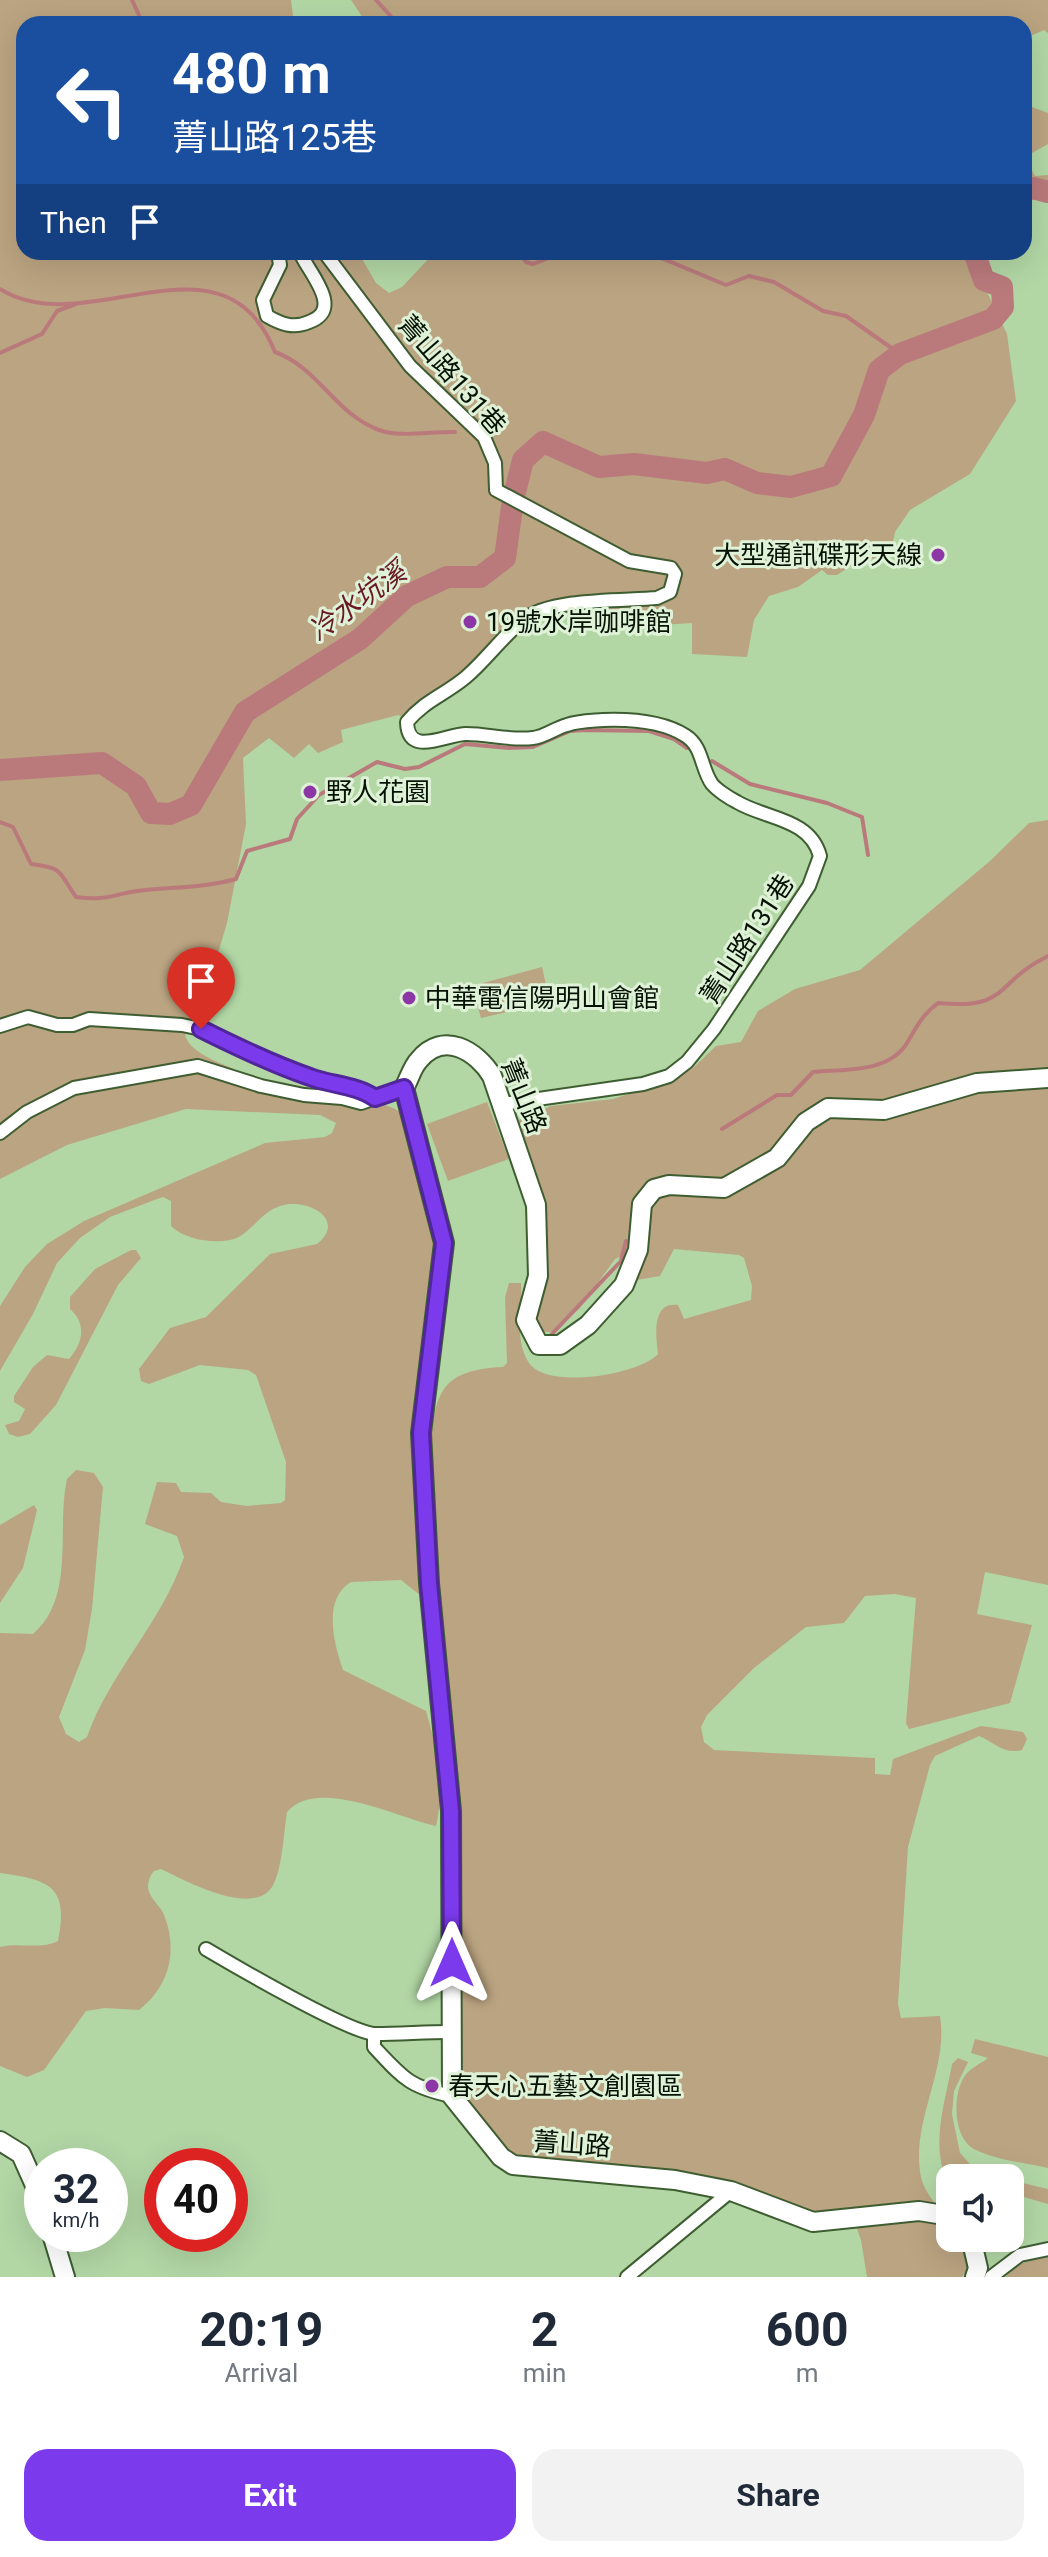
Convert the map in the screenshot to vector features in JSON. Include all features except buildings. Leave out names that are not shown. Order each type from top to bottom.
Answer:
[{"type":"street","points":[[279,260],[280,265],[263,300],[267,316],[285,325],[301,325],[315,320],[322,311],[324,293],[305,260]]},
{"type":"street","name":"菁山路131巷","points":[[330,260],[410,366],[484,437],[495,463],[496,490],[629,561],[671,568],[675,574],[670,592],[657,598],[566,605],[524,619],[451,690],[424,703],[407,722],[410,735],[420,743],[467,734],[521,739],[537,738],[569,724],[649,722],[686,736],[698,747],[713,784],[738,803],[796,826],[814,841],[820,856],[809,886],[714,1029],[687,1062],[669,1076],[643,1084],[503,1104]]},
{"type":"street","points":[[0,1026],[28,1017],[57,1025],[73,1025],[89,1019],[182,1025],[201,1029],[261,1059],[326,1082],[364,1090],[375,1098]]},
{"type":"street","name":"菁山路","points":[[404,1088],[419,1059],[440,1046],[460,1046],[481,1057],[503,1104],[536,1205],[538,1276],[526,1320],[539,1345],[560,1345],[588,1325],[624,1285],[638,1250],[642,1204],[654,1189],[669,1185],[724,1188],[777,1158],[806,1122],[828,1108],[884,1110],[977,1083],[1048,1078]]},
{"type":"street","points":[[0,1133],[27,1112],[74,1088],[198,1066],[261,1086],[361,1103],[404,1088],[444,1243],[421,1433],[430,1599],[451,1811],[449,2032],[452,2096],[418,2089],[409,2082],[374,2047],[374,2034]]},
{"type":"street","points":[[206,1949],[323,2012],[374,2034],[391,2031],[449,2032]]},
{"type":"street","name":"菁山路","points":[[452,2096],[501,2157],[513,2165],[638,2175],[731,2191],[813,2222],[919,2211],[936,2214]]},
{"type":"street","points":[[0,2141],[21,2154],[24,2161]]},
{"type":"street","points":[[627,2277],[731,2191]]},
{"type":"street","points":[[991,2277],[1020,2255],[1048,2249]]},
{"type":"street","points":[[57,2252],[65,2277]]},
{"type":"street","points":[[974,2252],[978,2268],[975,2277]]},
{"type":"shaded area","points":[[0,0],[291,0],[293,16],[16,16],[16,260],[363,260],[376,283],[389,293],[402,287],[427,260],[972,260],[1007,334],[1016,401],[970,474],[910,510],[895,532],[890,556],[858,561],[837,575],[828,575],[822,570],[798,587],[769,596],[754,620],[747,657],[692,654],[692,623],[644,626],[601,608],[544,616],[527,627],[472,681],[424,714],[417,723],[398,715],[341,730],[343,742],[318,753],[309,744],[294,758],[269,738],[243,758],[246,824],[227,923],[206,993],[185,1035],[197,1051],[265,1091],[297,1098],[378,1104],[403,1115],[439,1242],[430,1296],[423,1593],[420,1595],[401,1580],[351,1582],[336,1599],[333,1623],[343,1670],[426,1711],[438,1768],[439,1812],[436,1826],[338,1798],[300,1802],[287,1812],[280,1861],[272,1887],[263,1895],[250,1899],[218,1894],[161,1869],[154,1871],[149,1891],[164,1915],[170,1941],[168,1967],[158,1990],[139,2010],[105,2008],[86,2011],[44,2070],[27,2077],[0,2066],[0,1947],[44,1945],[58,1941],[61,1908],[58,1897],[43,1883],[0,1873],[0,1633],[33,1634],[46,1619],[60,1582],[67,1479],[76,1470],[94,1473],[103,1487],[92,1609],[85,1650],[59,1717],[66,1734],[79,1742],[87,1737],[109,1691],[162,1604],[184,1557],[177,1536],[145,1524],[157,1482],[176,1483],[181,1492],[211,1493],[221,1502],[246,1506],[285,1500],[286,1462],[256,1375],[248,1370],[200,1365],[149,1384],[141,1381],[139,1369],[170,1328],[206,1317],[270,1254],[317,1244],[328,1226],[320,1212],[311,1207],[290,1204],[266,1213],[237,1238],[207,1241],[183,1234],[171,1226],[171,1201],[163,1197],[110,1217],[80,1238],[57,1263],[33,1314],[0,1371],[0,1306],[25,1267],[47,1244],[84,1221],[265,1143],[325,1137],[332,1133],[336,1123],[320,1115],[186,1109],[67,1145],[0,1179]]},
{"type":"shaded area","points":[[351,0],[1048,0],[1048,33],[1044,30],[1032,35],[1032,16],[362,16]]},
{"type":"shaded area","points":[[1032,107],[1048,113],[1048,144],[1032,153]]},
{"type":"shaded area","points":[[1032,170],[1035,176],[1048,175],[1048,202],[1032,194]]},
{"type":"shaded area","points":[[1048,820],[1048,1585],[985,1572],[977,1614],[1032,1625],[1010,1703],[909,1729],[906,1723],[916,1598],[895,1594],[865,1596],[844,1623],[806,1627],[754,1668],[707,1715],[701,1727],[704,1742],[714,1750],[875,1758],[875,1774],[890,1775],[893,1759],[981,1726],[1023,1732],[1027,1739],[1022,1750],[1010,1751],[979,1736],[935,1756],[908,1847],[898,2004],[901,2018],[940,2016],[941,2036],[921,2136],[921,2177],[936,2205],[936,2252],[964,2252],[969,2266],[962,2277],[867,2277],[861,2240],[851,2212],[816,2215],[734,2186],[517,2160],[465,2104],[457,2052],[429,1456],[431,1435],[443,1390],[452,1381],[464,1374],[503,1367],[507,1363],[505,1297],[509,1283],[521,1283],[520,1335],[529,1363],[539,1371],[573,1378],[632,1368],[658,1354],[657,1322],[659,1314],[669,1305],[678,1305],[684,1319],[751,1300],[752,1286],[744,1258],[739,1255],[674,1249],[660,1276],[631,1281],[624,1255],[615,1259],[579,1309],[553,1332],[538,1332],[534,1324],[542,1284],[517,1133],[519,1120],[551,1106],[613,1099],[672,1080],[693,1068],[716,1046],[741,1042],[758,1011],[795,989],[860,970],[990,861],[1029,823]]},
{"type":"shaded area","points":[[542,967],[550,1002],[481,1018],[472,986]]},
{"type":"shaded area","points":[[487,1102],[509,1159],[448,1181],[427,1124]]},
{"type":"shaded area","points":[[136,1250],[141,1258],[118,1285],[56,1405],[30,1434],[18,1437],[9,1434],[5,1425],[19,1421],[25,1409],[14,1402],[14,1396],[33,1367],[47,1355],[69,1359],[77,1347],[81,1327],[70,1309],[70,1297],[95,1269]]},
{"type":"shaded area","points":[[34,1505],[37,1510],[23,1568],[0,1603],[0,1525]]},
{"type":"shaded area","points":[[975,2039],[1048,2057],[1048,2168],[984,2153],[968,2145],[963,2137],[956,2106],[960,2085],[969,2071],[988,2058],[971,2053]]},
{"type":"shaded area","points":[[958,2058],[968,2062],[954,2091],[952,2114],[960,2153],[970,2164],[942,2164],[940,2157],[942,2117],[952,2064]]},
{"type":"shaded area","points":[[1024,2183],[1048,2189],[1048,2204],[1024,2197]]},
{"type":"shaded area","points":[[1048,2252],[1048,2277],[1005,2277],[1019,2265]]},
{"type":"waterway","points":[[132,0],[139,16]]},
{"type":"waterway","points":[[376,0],[391,16]]},
{"type":"waterway","points":[[1032,188],[1048,192]]},
{"type":"waterway","points":[[525,260],[533,264],[543,260]]},
{"type":"waterway","points":[[666,260],[726,285],[749,276],[774,282],[823,311],[846,316],[900,354]]},
{"type":"waterway","name":"冷水坑溪","points":[[0,770],[102,763],[136,786],[151,813],[170,814],[191,805],[245,712],[360,639],[407,596],[447,577],[480,577],[505,558],[513,500],[523,460],[543,442],[599,467],[634,464],[707,473],[725,469],[757,483],[791,487],[831,476],[864,415],[879,370],[900,354],[993,319],[1003,307],[1002,287],[984,280],[977,260]]},
{"type":"waterway","points":[[0,289],[34,302],[72,304],[188,289],[222,295],[252,314],[275,352],[304,369],[338,403],[364,423],[397,434],[455,432]]},
{"type":"waterway","points":[[0,353],[42,334],[57,311],[76,304]]},
{"type":"waterway","points":[[0,822],[13,827],[31,864],[50,867],[60,873],[76,897],[102,898],[236,879],[247,851],[290,839],[297,819],[319,795],[377,762],[405,769],[419,767],[465,744],[533,747],[570,731],[585,730],[649,731],[674,739],[687,748]]},
{"type":"waterway","points":[[712,761],[750,784],[827,803],[862,817],[868,855]]},
{"type":"waterway","points":[[722,1129],[777,1095],[791,1095],[813,1072],[865,1068],[889,1060],[899,1053],[924,1016],[938,1003],[961,1004],[991,998],[1018,975],[1048,956]]},
{"type":"waterway","points":[[551,1335],[621,1261],[626,1241]]},
{"type":"place","name":"大型通訊碟形天線","points":[[938,555]]},
{"type":"place","name":"19號水岸咖啡館","points":[[470,622]]},
{"type":"place","name":"野人花園","points":[[310,792]]},
{"type":"place","name":"中華電信陽明山會館","points":[[409,998]]},
{"type":"place","name":"春天心五藝文創園區","points":[[432,2086]]},
{"type":"route","points":[[201,1029],[261,1059],[337,1086],[364,1090],[375,1098],[404,1088],[407,1111],[444,1243],[421,1433],[429,1583],[451,1811],[452,1963]]}]
